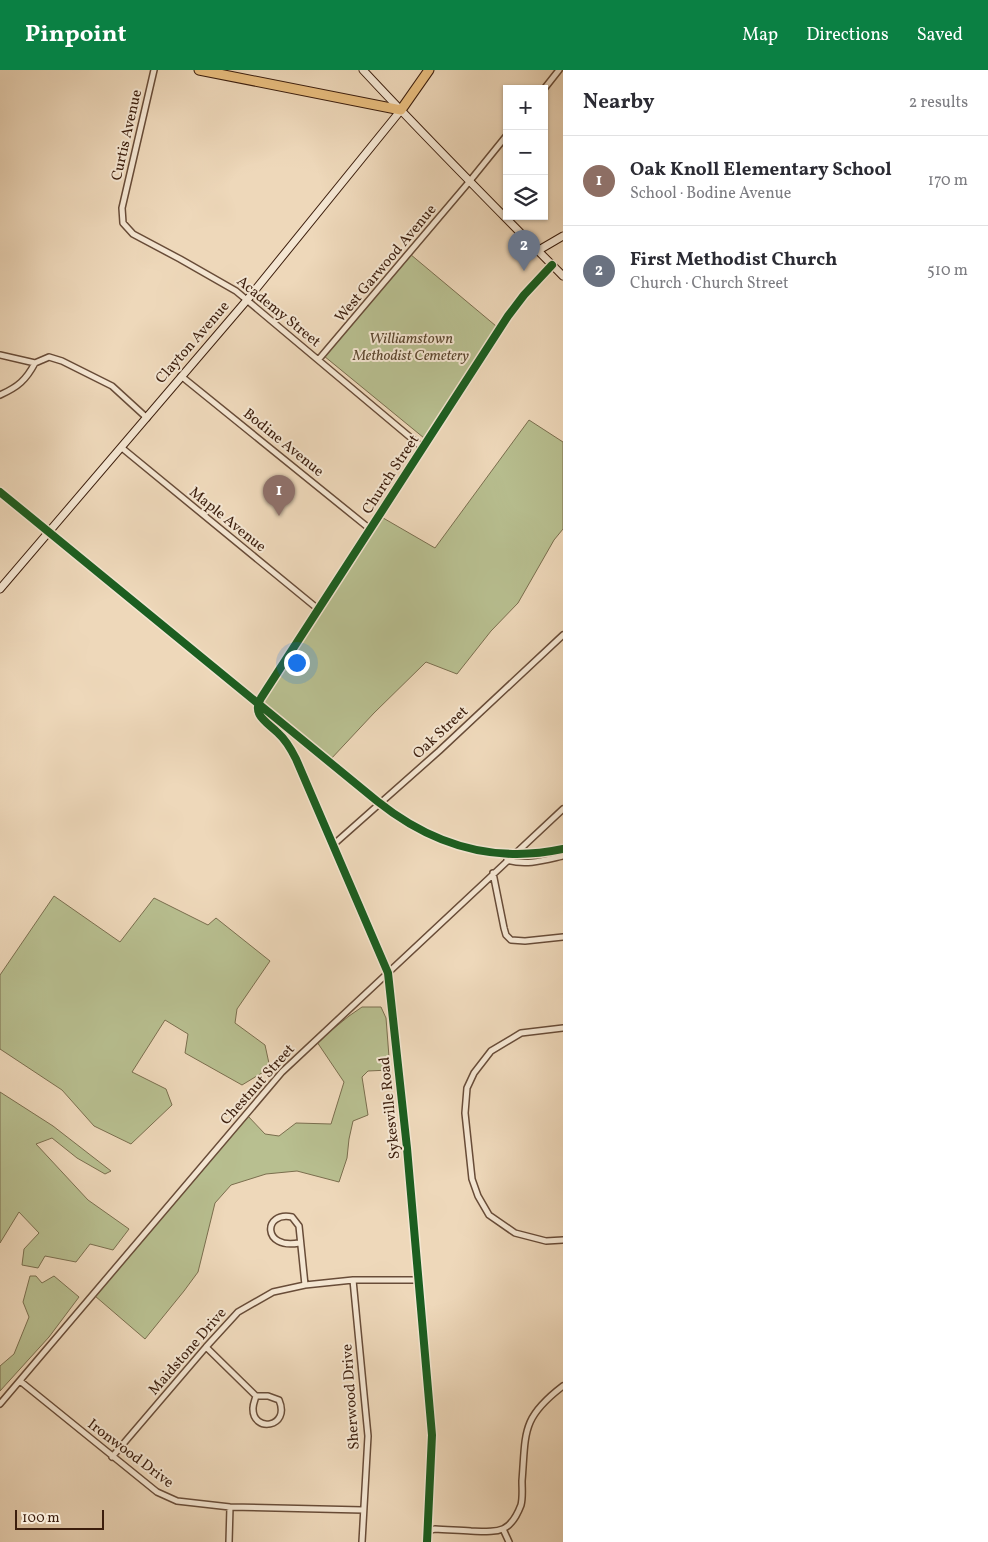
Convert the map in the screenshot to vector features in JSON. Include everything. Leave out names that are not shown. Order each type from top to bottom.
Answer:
[{"type":"highway","points":[[200,70],[401,110],[429,70]]},
{"type":"main road","points":[[363,70],[469,182],[563,276]]},
{"type":"main road","name":"Clayton Avenue","points":[[0,589],[247,300],[401,110]]},
{"type":"main road","points":[[539,250],[563,236]]},
{"type":"street","name":"Curtis Avenue","points":[[123,205],[154,70]]},
{"type":"street","points":[[547,85],[559,70]]},
{"type":"street","name":"West Garwood Avenue","points":[[319,359],[503,141]]},
{"type":"street","name":"Academy Street","points":[[123,205],[123,223],[133,234],[221,281],[247,300],[423,448]]},
{"type":"street","name":"Church Street","points":[[258,703],[517,304],[552,265]]},
{"type":"street","points":[[0,355],[35,362],[49,357],[62,361],[112,386],[147,418]]},
{"type":"street","points":[[0,395],[15,388],[28,376],[35,362]]},
{"type":"street","name":"Bodine Avenue","points":[[181,376],[370,529]]},
{"type":"street","name":"Maple Avenue","points":[[122,448],[318,609]]},
{"type":"street","name":"Oak Street","points":[[334,845],[563,635]]},
{"type":"street","name":"Sykesville Road","points":[[258,703],[257,710],[260,717],[278,732],[294,753],[388,973],[407,1148],[432,1435],[427,1542]]},
{"type":"street","name":"Chestnut Street","points":[[0,1404],[272,1082],[563,809]]},
{"type":"street","points":[[507,860],[516,863],[526,863],[563,856]]},
{"type":"street","points":[[493,873],[504,928],[506,935],[511,940],[525,941],[563,937]]},
{"type":"street","points":[[563,1028],[521,1032],[491,1051],[474,1074],[467,1088],[465,1113],[472,1179],[478,1196],[489,1214],[515,1233],[546,1241],[563,1240]]},
{"type":"street","points":[[300,1242],[287,1244],[276,1240],[271,1232],[275,1219],[281,1216],[292,1217],[299,1226],[305,1285]]},
{"type":"street","name":"Maidstone Drive","points":[[112,1457],[238,1312],[274,1292],[305,1285],[353,1280],[419,1280]]},
{"type":"street","name":"Sherwood Drive","points":[[353,1280],[368,1436],[362,1542]]},
{"type":"street","points":[[206,1347],[256,1396],[268,1396],[279,1400],[282,1413],[273,1424],[260,1423],[256,1420],[253,1408],[256,1396]]},
{"type":"street","name":"Ironwood Drive","points":[[20,1381],[112,1457],[158,1492],[177,1501],[230,1507],[363,1510]]},
{"type":"street","points":[[428,1531],[435,1529],[496,1532],[509,1525],[518,1513],[521,1505],[529,1421],[542,1403],[563,1386]]},
{"type":"street","points":[[229,1542],[230,1507]]},
{"type":"street","points":[[503,1529],[509,1542]]},
{"type":"green space","name":"Williamstown Methodist Cemetery","points":[[410,254],[496,326],[424,438],[324,356]]},
{"type":"green space","points":[[529,420],[563,442],[563,529],[554,540],[518,603],[491,631],[457,674],[426,662],[330,760],[259,702],[378,515],[435,548]]},
{"type":"green space","points":[[54,896],[120,942],[154,898],[208,925],[216,918],[270,961],[237,1009],[235,1023],[265,1045],[270,1068],[242,1085],[185,1053],[188,1034],[165,1020],[132,1072],[166,1089],[172,1105],[131,1144],[94,1126],[62,1090],[0,1049],[0,975]]},
{"type":"green space","points":[[362,1007],[381,1007],[386,1018],[390,1070],[368,1071],[362,1077],[368,1115],[353,1121],[347,1158],[339,1182],[297,1171],[266,1174],[231,1185],[215,1203],[198,1272],[145,1339],[95,1296],[247,1115],[265,1134],[279,1136],[296,1123],[331,1124],[344,1082],[317,1042]]},
{"type":"green space","points":[[0,1092],[53,1126],[111,1171],[105,1174],[77,1158],[52,1138],[36,1144],[88,1200],[129,1229],[113,1250],[90,1244],[76,1262],[45,1256],[38,1268],[22,1265],[24,1249],[39,1233],[19,1212],[0,1243]]},
{"type":"green space","points":[[30,1276],[36,1276],[42,1283],[54,1276],[79,1297],[49,1337],[0,1391],[0,1366],[14,1354],[29,1317],[23,1302]]},
{"type":"cycle path","points":[[427,1542],[432,1435],[407,1148],[388,973],[296,759],[286,742],[259,714],[258,704],[508,316],[524,295],[552,265]]},
{"type":"cycle path","points":[[0,492],[377,801],[398,816],[419,829],[442,839],[464,847],[488,852],[512,854],[563,849]]},
{"type":"place","name":"First Methodist Church","points":[[524,271]]},
{"type":"place","name":"Oak Knoll Elementary School","points":[[279,516]]}]
